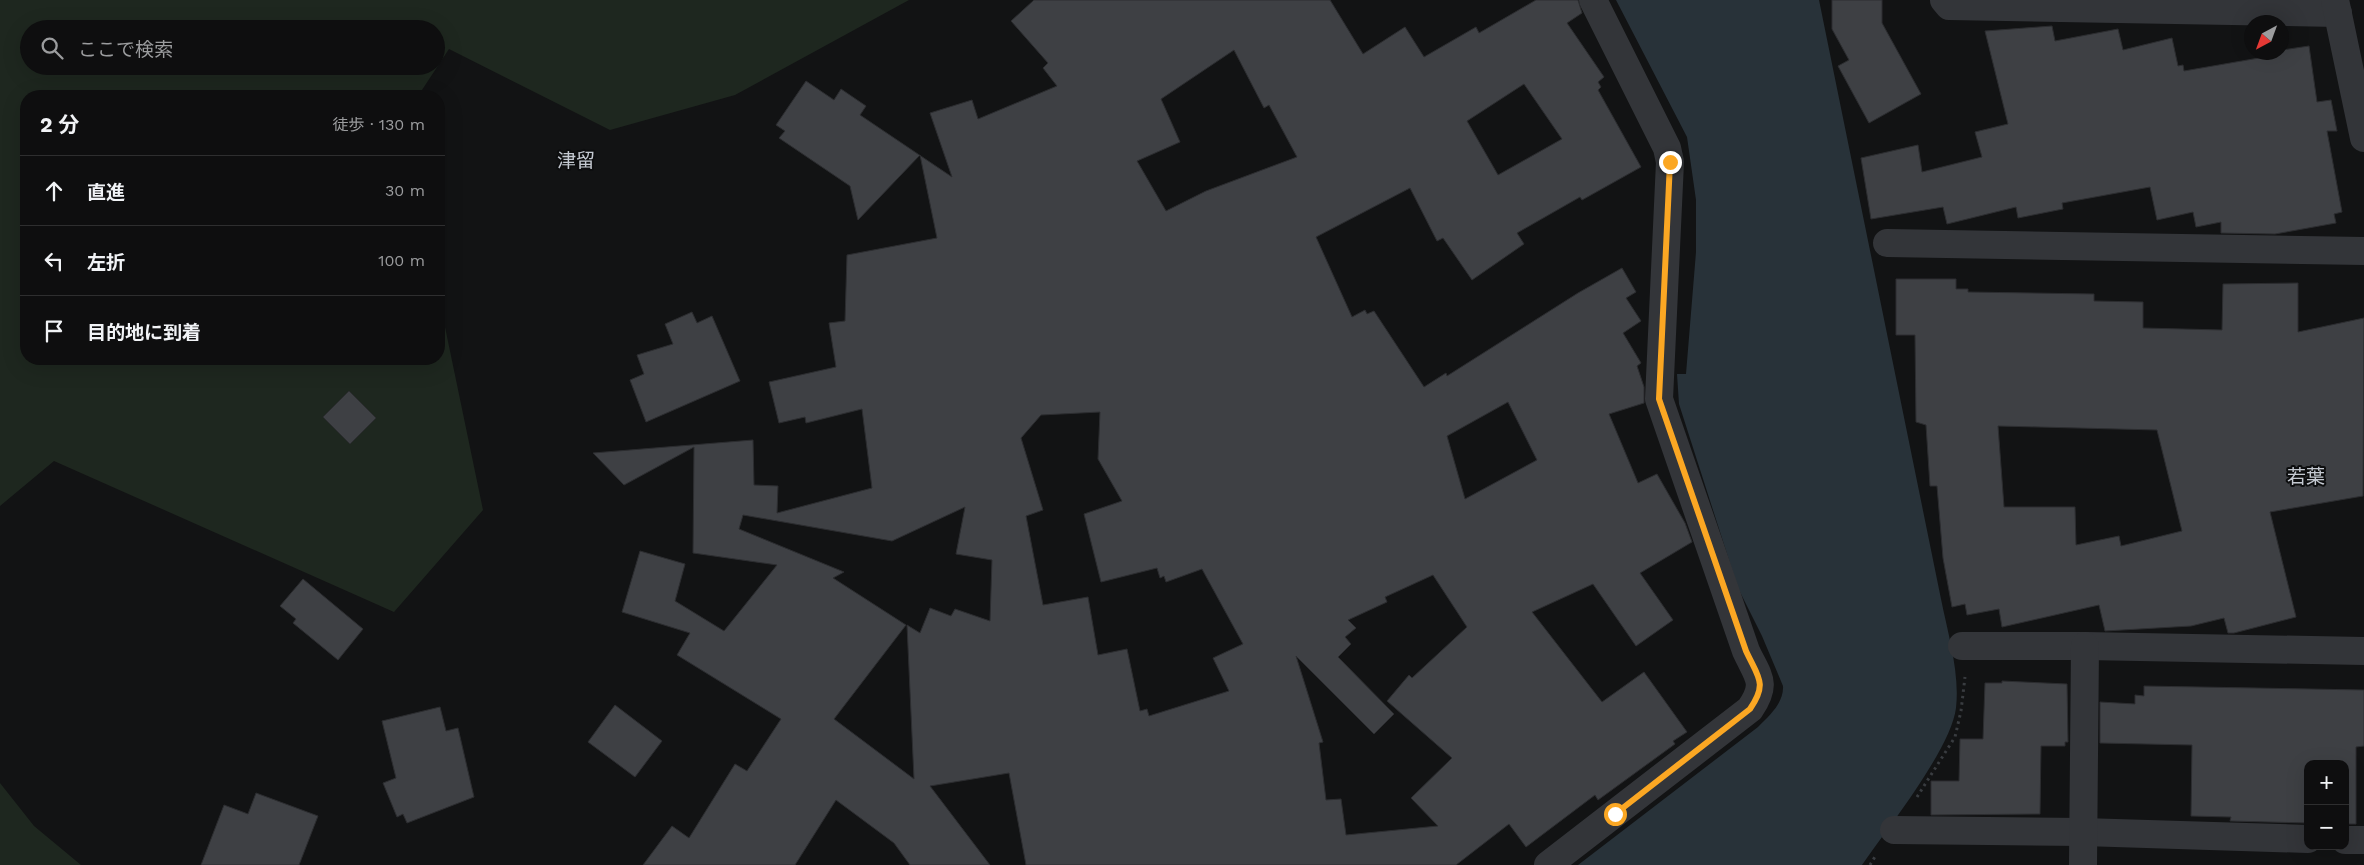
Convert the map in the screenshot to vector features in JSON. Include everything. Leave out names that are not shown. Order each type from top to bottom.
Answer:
[{"type":"street","points":[[1548,865],[1750,709],[1760,694],[1761,682],[1746,651],[1659,399],[1670,162],[1667,148],[1593,0]]},
{"type":"street","points":[[1944,0],[1949,6],[2336,7],[2364,138]]},
{"type":"street","points":[[1887,243],[2364,252]]},
{"type":"street","points":[[1962,646],[2085,646],[2364,651]]},
{"type":"street","points":[[2082,865],[2085,646]]},
{"type":"street","points":[[1894,830],[2083,832],[2304,838]]},
{"type":"street","points":[[2349,840],[2364,840]]},
{"type":"path","points":[[1942,760],[1955,737],[1961,711],[1965,675],[1962,646]]},
{"type":"shaded area","points":[[0,0],[909,0],[735,95],[610,130],[449,49],[445,55],[445,20],[20,20],[20,75],[432,75],[422,90],[20,90],[20,365],[445,365],[445,327],[483,510],[394,612],[54,461],[0,506]]},
{"type":"shaded area","points":[[1616,0],[1819,0],[1950,640],[1955,667],[1957,695],[1952,725],[1943,745],[1931,766],[1862,865],[1578,865],[1758,727],[1771,714],[1783,692],[1783,686],[1762,636],[1738,588],[1679,404],[1677,374],[1686,374],[1696,252],[1696,200],[1687,137]]},
{"type":"shaded area","points":[[0,783],[34,826],[81,865],[0,865]]},
{"type":"building","points":[[1034,0],[1330,0],[1363,54],[1405,27],[1424,57],[1476,27],[1479,33],[1536,0],[1578,0],[1582,13],[1567,23],[1604,77],[1598,82],[1601,87],[1598,90],[1641,167],[1582,200],[1580,197],[1517,233],[1524,244],[1472,280],[1443,238],[1437,241],[1410,188],[1316,237],[1352,317],[1365,310],[1367,314],[1374,311],[1424,387],[1446,373],[1447,376],[1578,293],[1622,268],[1636,292],[1626,298],[1641,321],[1623,333],[1641,363],[1637,366],[1644,387],[1644,403],[1609,414],[1638,483],[1657,474],[1685,523],[1692,542],[1640,573],[1673,620],[1636,646],[1593,584],[1532,612],[1602,702],[1644,672],[1687,732],[1673,741],[1675,744],[1598,800],[1595,795],[1526,847],[1509,824],[1456,865],[1026,865],[1009,773],[930,786],[990,865],[910,865],[894,843],[836,800],[795,865],[643,865],[672,826],[689,838],[735,764],[747,771],[781,719],[677,655],[690,633],[622,612],[640,551],[685,564],[675,601],[724,631],[777,565],[693,553],[694,447],[624,485],[593,453],[753,440],[754,485],[778,486],[777,513],[872,488],[862,409],[806,423],[805,417],[779,423],[769,382],[836,367],[829,323],[845,321],[847,255],[937,238],[920,156],[952,177],[930,113],[972,100],[978,119],[1057,86],[1043,68],[1048,63],[1011,21]],"holes":[[[1234,50],[1264,108],[1269,105],[1297,157],[1206,191],[1166,211],[1137,161],[1180,142],[1161,99]],[[1524,84],[1562,139],[1498,175],[1467,121]],[[1508,402],[1537,460],[1465,499],[1447,436]],[[1100,412],[1098,459],[1122,501],[1084,514],[1101,582],[1157,568],[1160,578],[1164,576],[1166,582],[1202,569],[1243,644],[1213,658],[1229,691],[1149,716],[1147,709],[1140,711],[1127,649],[1098,655],[1088,597],[1043,605],[1026,516],[1043,510],[1021,438],[1041,415]],[[965,507],[956,554],[992,560],[990,621],[955,609],[951,616],[930,608],[920,633],[907,625],[914,779],[834,719],[906,625],[833,578],[844,572],[739,529],[743,515],[892,541]],[[1433,575],[1467,627],[1412,678],[1409,675],[1387,701],[1452,758],[1411,798],[1438,826],[1346,835],[1341,799],[1326,800],[1319,743],[1323,742],[1296,656],[1374,734],[1394,714],[1338,657],[1351,644],[1345,637],[1356,628],[1348,620],[1387,602],[1385,597]]]},
{"type":"building","points":[[1832,0],[1882,0],[1882,23],[1921,94],[1869,123],[1838,66],[1849,60],[1832,29]]},
{"type":"building","points":[[2052,26],[2055,41],[2118,29],[2123,50],[2172,38],[2178,66],[2183,65],[2184,71],[2247,60],[2289,60],[2289,49],[2309,46],[2317,102],[2331,100],[2337,131],[2327,131],[2342,212],[2334,214],[2336,223],[2275,234],[2221,233],[2221,222],[2196,227],[2193,212],[2157,220],[2150,187],[2062,203],[2063,209],[2018,218],[2016,207],[1947,224],[1943,207],[1871,219],[1861,158],[1918,145],[1922,172],[1982,157],[1975,132],[2008,124],[1985,31]]},
{"type":"building","points":[[806,81],[834,100],[841,89],[866,106],[860,115],[920,155],[858,220],[850,186],[779,138],[785,131],[776,125]]},
{"type":"building","points":[[1896,279],[1956,279],[1956,289],[1968,289],[1968,292],[2094,294],[2094,301],[2143,302],[2143,328],[2222,330],[2223,284],[2298,283],[2298,332],[2364,318],[2363,496],[2270,512],[2296,617],[2228,633],[2224,618],[2191,626],[2105,631],[2099,605],[2002,627],[1999,609],[1967,615],[1965,604],[1952,607],[1943,558],[1937,486],[1930,486],[1926,425],[1916,422],[1915,335],[1896,335]],"holes":[[[1998,426],[2157,430],[2182,531],[2121,546],[2119,536],[2076,545],[2075,507],[2004,507]]]},
{"type":"building","points":[[692,312],[697,323],[712,316],[740,381],[646,422],[630,380],[644,374],[637,355],[673,344],[665,324]]},
{"type":"building","points":[[349,391],[376,418],[350,444],[323,417]]},
{"type":"building","points":[[303,579],[363,629],[338,660],[293,623],[296,619],[280,606]]},
{"type":"building","points":[[2002,681],[2067,684],[2068,742],[2065,742],[2065,746],[2041,746],[2040,814],[1931,815],[1931,781],[1959,781],[1960,739],[1983,739],[1985,683],[2002,683]]},
{"type":"building","points":[[2144,686],[2364,690],[2364,746],[2356,747],[2356,824],[2349,824],[2349,760],[2304,760],[2304,823],[2230,821],[2231,817],[2191,816],[2192,745],[2100,743],[2100,702],[2135,704],[2135,695],[2144,696]]},
{"type":"building","points":[[615,705],[662,741],[635,777],[588,742]]},
{"type":"building","points":[[440,707],[446,731],[458,728],[474,797],[407,823],[403,814],[397,817],[383,783],[396,778],[382,721]]},
{"type":"building","points":[[256,793],[318,816],[299,865],[201,865],[224,805],[248,814]]},
{"type":"district","name":"津留","points":[[576,160]]},
{"type":"district","name":"若葉","points":[[2306,476]]},
{"type":"route","points":[[1615,814],[1750,709],[1760,694],[1761,682],[1746,651],[1659,399],[1670,162]]}]
